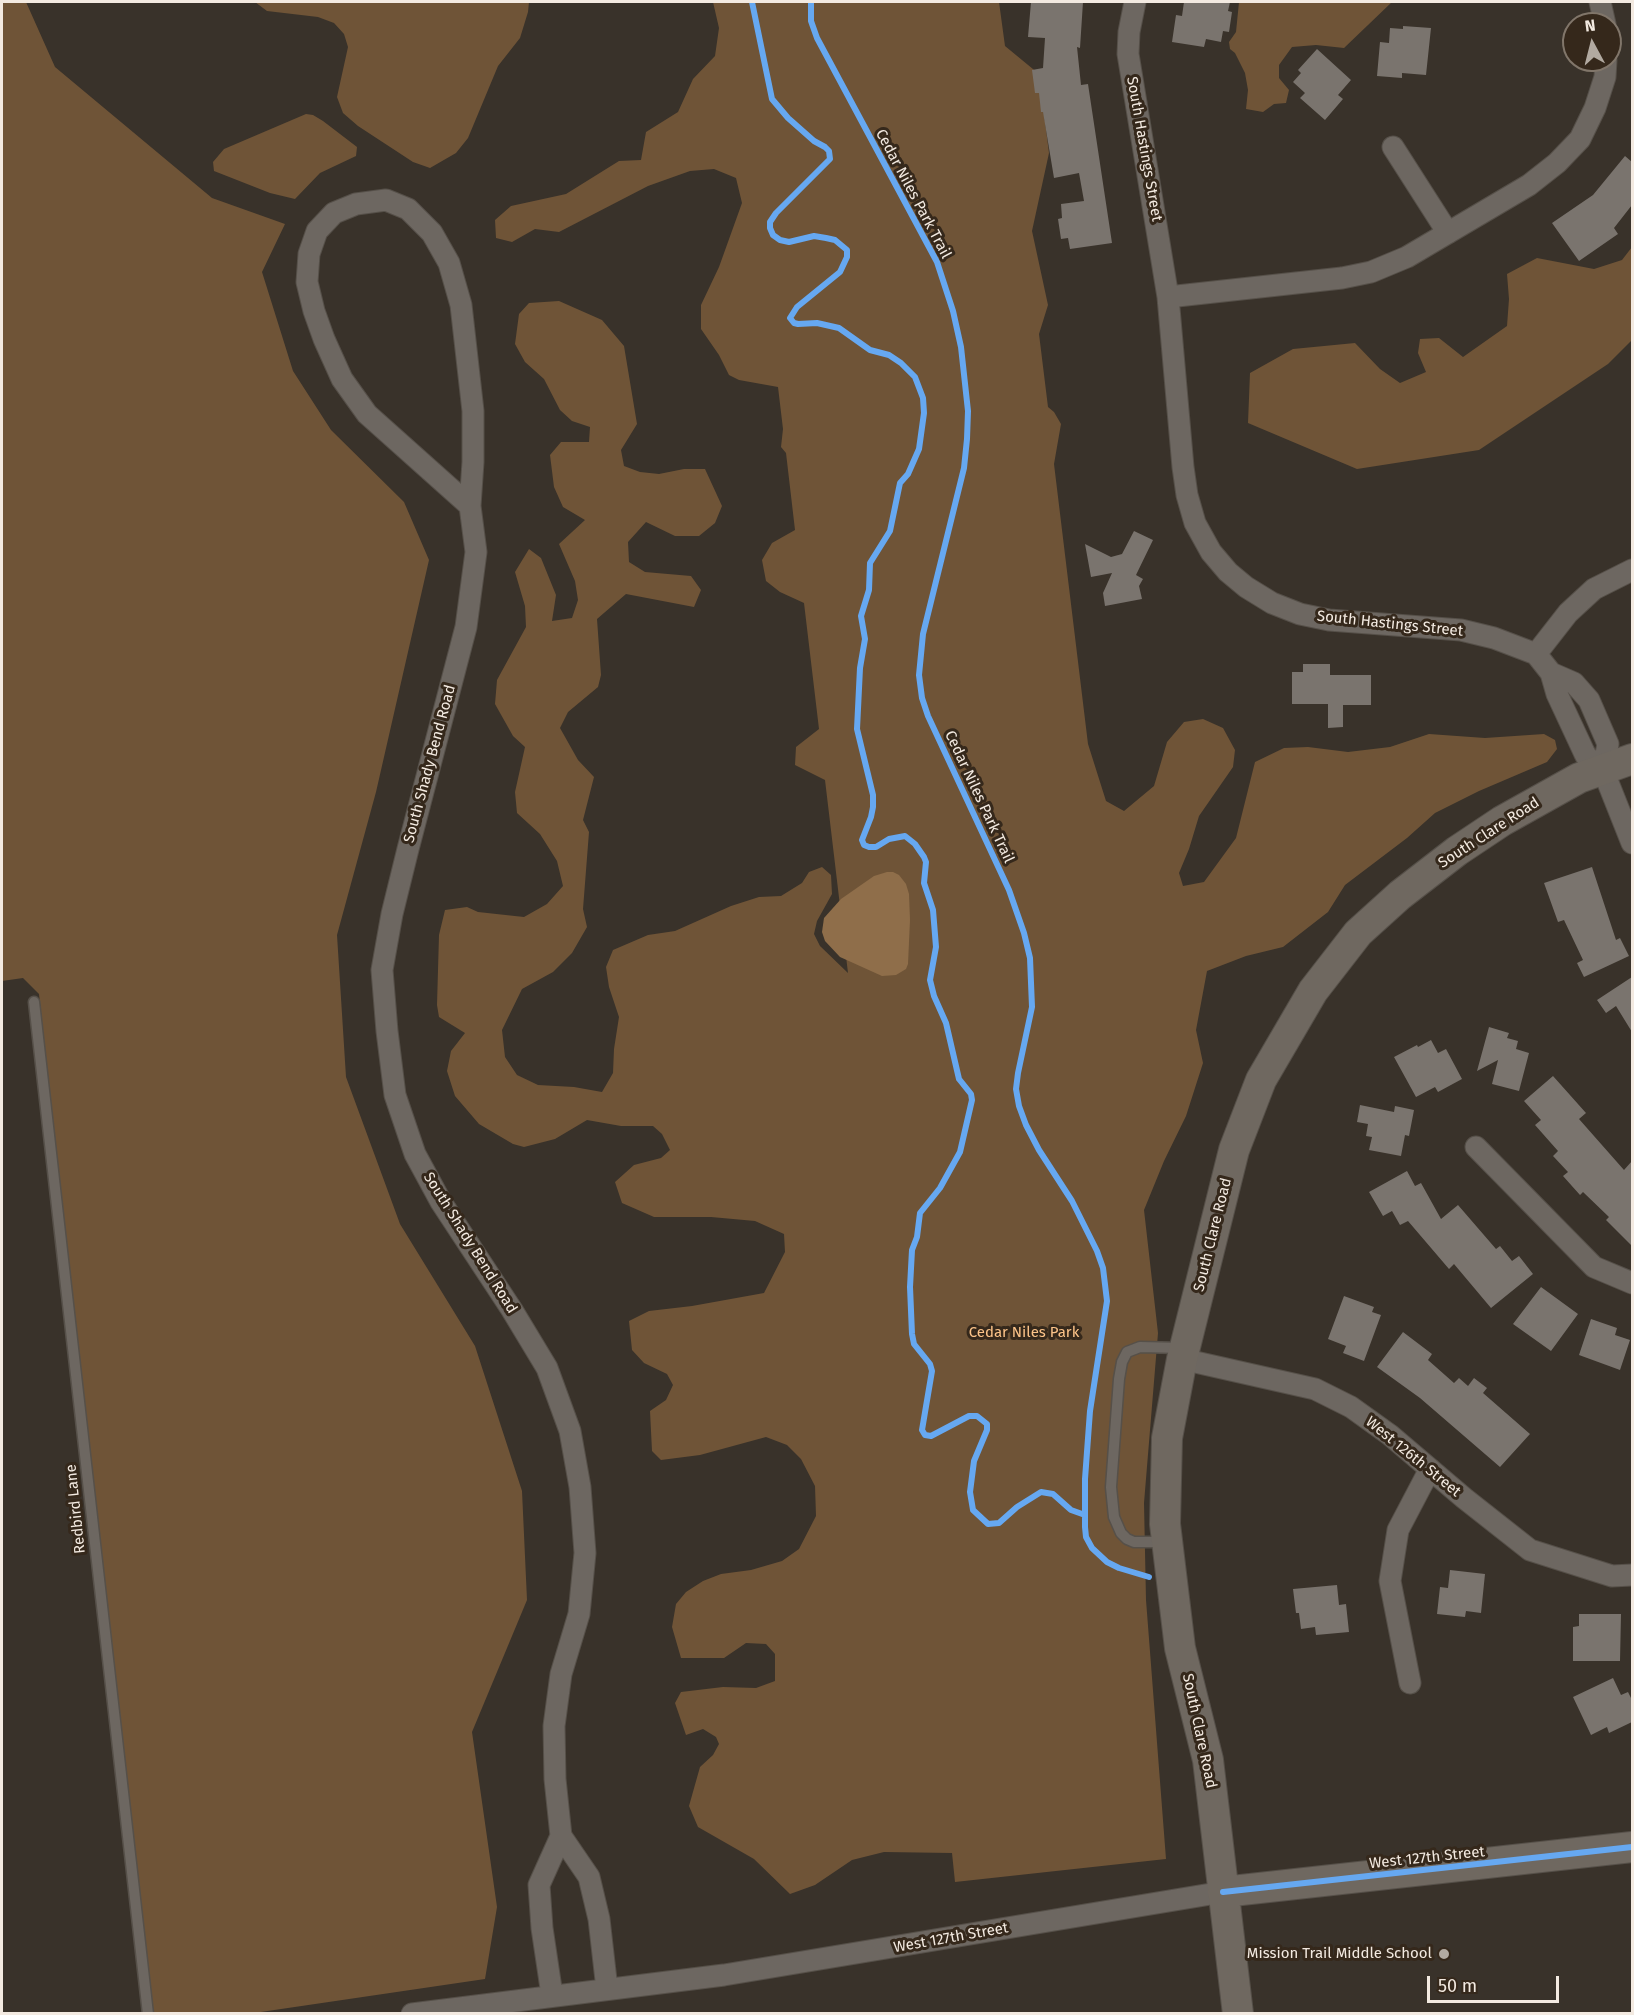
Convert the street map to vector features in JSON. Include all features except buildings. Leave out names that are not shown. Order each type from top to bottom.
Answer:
[{"type":"street","name":"South Hastings Street","points":[[1135,2],[1128,32],[1129,65],[1168,297],[1187,495],[1196,523],[1206,542],[1228,572],[1272,603],[1300,614],[1329,620],[1461,630],[1494,638],[1536,654]]},
{"type":"street","points":[[1168,297],[1342,278],[1371,272],[1407,257],[1528,185],[1557,163],[1580,139],[1595,108],[1605,72]]},
{"type":"street","points":[[1393,147],[1448,233]]},
{"type":"street","name":"South Shady Bend Road","points":[[470,506],[367,414],[342,379],[324,339],[307,282],[309,254],[317,231],[334,213],[356,204],[386,200],[408,209],[432,233],[449,263],[461,305],[473,411],[470,506],[476,552],[466,627],[392,914],[382,970],[395,1095],[415,1154],[441,1202],[547,1368],[570,1431],[580,1487],[585,1553],[579,1614],[561,1674],[554,1726],[555,1779],[561,1836]]},
{"type":"street","points":[[1632,570],[1594,589],[1568,613],[1536,654],[1551,673],[1557,694],[1586,756],[1603,770],[1632,843]]},
{"type":"street","name":"South Clare Road","points":[[1238,2013],[1208,1760],[1180,1648],[1165,1524],[1167,1438],[1184,1354],[1234,1150],[1261,1080],[1313,991],[1358,933],[1400,895],[1457,851],[1502,821],[1579,778],[1632,759]]},
{"type":"street","points":[[1476,1147],[1594,1267],[1632,1283]]},
{"type":"street","name":"West 126th Street","points":[[1184,1354],[1315,1389],[1352,1407],[1390,1435],[1530,1550],[1612,1576],[1632,1575]]},
{"type":"street","points":[[1410,1683],[1390,1581],[1398,1530],[1430,1469]]},
{"type":"street","points":[[561,1836],[589,1877],[599,1919],[607,1989]]},
{"type":"street","points":[[552,1995],[542,1928],[539,1885],[561,1836]]},
{"type":"street","name":"West 127th Street","points":[[412,2013],[724,1975],[1223,1892],[1632,1846]]},
{"type":"lane","name":"Redbird Lane","points":[[34,1002],[148,2013]]},
{"type":"lane","points":[[1167,1542],[1141,1542],[1127,1539],[1121,1533],[1113,1517],[1111,1487],[1119,1379],[1122,1362],[1127,1352],[1140,1347],[1184,1354]]},
{"type":"green space","points":[[2,2],[26,2],[55,67],[212,198],[285,224],[262,272],[293,371],[331,430],[404,502],[429,560],[376,792],[337,935],[346,1077],[400,1224],[475,1346],[522,1491],[527,1600],[472,1732],[497,1907],[485,1979],[254,2013],[154,2014],[147,2009],[39,994],[23,978],[2,981]]},
{"type":"green space","points":[[255,2],[529,2],[520,38],[498,66],[468,138],[456,153],[430,168],[413,162],[358,126],[343,113],[337,97],[348,47],[344,34],[334,23],[318,17],[267,11]]},
{"type":"green space","name":"Cedar Niles Park","points":[[713,2],[999,2],[1005,46],[1039,74],[1049,153],[1032,231],[1048,305],[1039,334],[1048,407],[1061,424],[1054,464],[1088,744],[1106,801],[1124,811],[1154,786],[1167,742],[1184,722],[1203,719],[1223,728],[1235,750],[1233,767],[1199,816],[1179,873],[1183,886],[1204,882],[1236,838],[1255,762],[1284,748],[1308,747],[1348,752],[1390,747],[1429,734],[1485,738],[1544,734],[1555,740],[1557,749],[1547,762],[1435,813],[1407,838],[1345,885],[1328,912],[1283,947],[1246,956],[1207,971],[1196,1030],[1203,1063],[1186,1116],[1144,1210],[1158,1333],[1144,1503],[1146,1600],[1166,1859],[955,1882],[952,1853],[884,1852],[852,1860],[815,1885],[790,1894],[754,1859],[698,1827],[689,1806],[700,1767],[713,1755],[719,1744],[716,1737],[703,1729],[686,1735],[675,1703],[681,1692],[723,1687],[756,1688],[775,1681],[775,1654],[766,1644],[746,1643],[724,1658],[681,1658],[672,1627],[676,1604],[686,1592],[703,1581],[721,1574],[751,1570],[782,1561],[799,1549],[816,1516],[815,1486],[801,1459],[787,1445],[766,1437],[700,1455],[661,1460],[652,1451],[650,1411],[666,1400],[673,1385],[667,1374],[644,1363],[632,1350],[629,1321],[649,1311],[764,1293],[785,1252],[784,1234],[755,1221],[711,1217],[654,1217],[622,1203],[615,1182],[634,1165],[661,1158],[670,1150],[662,1134],[653,1126],[621,1126],[587,1120],[555,1139],[524,1147],[513,1144],[479,1124],[455,1096],[447,1071],[451,1051],[465,1033],[439,1017],[437,1005],[439,935],[445,910],[467,907],[478,912],[524,917],[547,904],[563,886],[557,861],[540,834],[517,813],[515,792],[525,747],[513,736],[495,704],[497,680],[526,627],[525,606],[515,572],[529,549],[541,558],[556,595],[552,621],[572,618],[578,600],[575,581],[559,544],[585,520],[563,507],[554,487],[550,455],[561,442],[589,442],[590,427],[572,421],[560,410],[544,379],[525,362],[515,344],[519,314],[529,303],[559,301],[602,320],[624,346],[637,424],[621,450],[624,466],[640,472],[659,474],[684,469],[705,469],[722,506],[715,523],[699,536],[675,536],[646,522],[628,542],[629,562],[645,572],[691,576],[701,590],[694,607],[626,594],[597,619],[601,675],[598,687],[568,712],[560,728],[578,760],[594,777],[583,820],[589,832],[583,909],[587,927],[572,953],[553,972],[522,989],[502,1030],[505,1057],[517,1075],[538,1085],[574,1087],[602,1092],[613,1073],[619,1017],[609,987],[606,967],[613,950],[648,935],[675,931],[731,906],[759,897],[781,896],[802,883],[809,872],[822,867],[831,875],[832,894],[817,921],[814,934],[820,946],[848,973],[825,780],[795,765],[796,747],[819,729],[804,603],[780,592],[766,581],[762,560],[772,543],[795,530],[786,453],[781,447],[783,429],[778,387],[739,380],[729,375],[719,355],[701,329],[701,305],[719,267],[742,203],[736,178],[714,169],[690,171],[648,186],[559,232],[535,229],[512,242],[496,238],[495,220],[511,206],[566,194],[619,161],[641,160],[646,132],[678,112],[693,79],[715,56],[719,28]]},
{"type":"green space","points":[[1239,2],[1392,2],[1344,48],[1316,45],[1292,47],[1279,65],[1279,78],[1289,90],[1286,103],[1274,104],[1263,112],[1246,109],[1248,90],[1245,73],[1235,53],[1230,49],[1229,42],[1236,32]]},
{"type":"green space","points":[[306,114],[323,121],[357,147],[356,156],[320,173],[295,199],[270,193],[214,171],[213,162],[224,149]]},
{"type":"green space","points":[[1632,247],[1632,340],[1608,364],[1479,450],[1357,469],[1248,423],[1250,373],[1293,349],[1355,343],[1380,369],[1400,383],[1426,372],[1418,353],[1420,339],[1439,338],[1463,357],[1507,326],[1509,299],[1507,274],[1537,258],[1594,269],[1622,260]]},
{"type":"shaded area","points":[[887,872],[899,875],[906,884],[909,894],[908,964],[906,969],[896,975],[882,976],[840,957],[825,941],[822,932],[824,918],[841,899],[874,876]]},
{"type":"cycle path","points":[[752,2],[772,99],[788,118],[829,151],[830,159],[776,213],[770,222],[770,228],[773,235],[780,240],[789,242],[814,236],[835,240],[847,250],[847,257],[840,272],[797,307],[790,318],[798,324],[817,323],[839,328],[870,350],[889,355],[915,377],[923,398],[924,413],[919,449],[908,474],[900,483],[890,531],[870,563],[869,590],[861,616],[865,639],[860,668],[857,729],[873,795],[871,817],[862,840],[864,845],[876,847],[889,839],[905,836],[915,844],[924,857],[926,862],[924,883],[933,910],[936,947],[930,980],[934,996],[946,1023],[959,1079],[971,1094],[972,1100],[960,1152],[940,1188],[920,1213],[917,1237],[912,1250],[910,1287],[912,1334],[914,1344],[930,1364],[932,1371],[922,1430],[925,1435],[931,1436],[969,1416],[977,1416],[987,1424],[987,1430],[974,1461],[970,1492],[973,1510],[988,1524],[999,1523],[1017,1507],[1041,1492],[1053,1494],[1071,1510],[1085,1515]]},
{"type":"cycle path","name":"Cedar Niles Park Trail","points":[[811,2],[811,21],[817,38],[937,262],[953,311],[961,347],[968,411],[964,468],[923,634],[919,675],[922,698],[928,716],[1009,890],[1030,958],[1032,1007],[1018,1073],[1016,1089],[1019,1106],[1039,1150],[1072,1201],[1103,1268],[1107,1301],[1090,1411],[1085,1479],[1086,1537],[1092,1548],[1107,1562],[1149,1577]]},
{"type":"cycle path","points":[[1223,1892],[1632,1847]]},
{"type":"place","name":"Mission Trail Middle School","points":[[1444,1954]]}]
